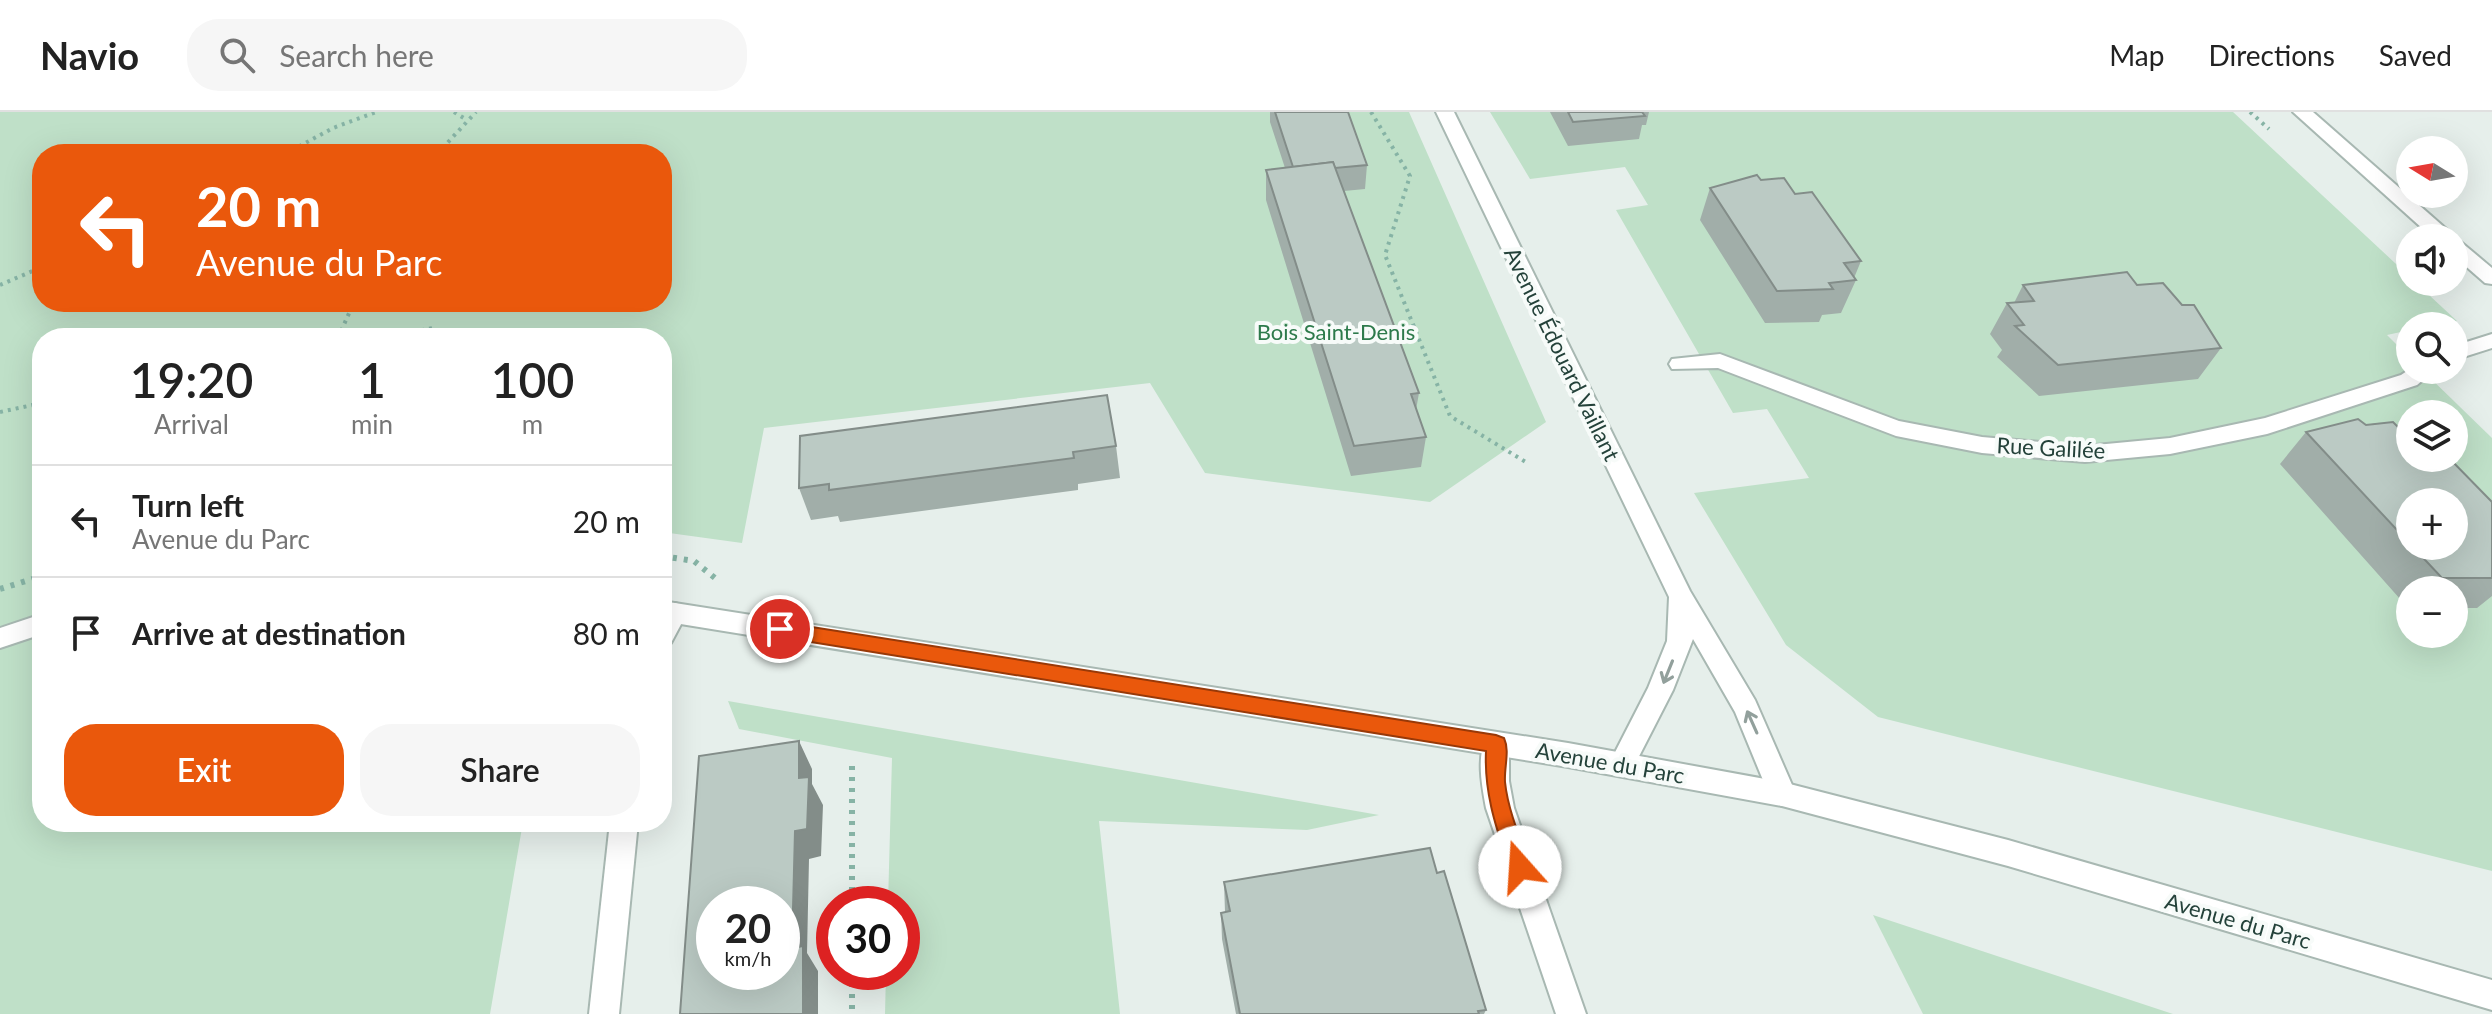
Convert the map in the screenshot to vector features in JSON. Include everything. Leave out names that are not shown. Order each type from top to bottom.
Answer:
[{"type":"street","name":"Avenue Édouard Vaillant","points":[[1445,112],[1680,596],[1746,708],[1782,794]]},
{"type":"street","points":[[2302,112],[2429,224]]},
{"type":"street","points":[[2468,258],[2492,278]]},
{"type":"street","points":[[2468,349],[2492,341]]},
{"type":"street","name":"Rue Galilée","points":[[1680,364],[1720,361],[1896,428],[1982,445],[2085,454],[2170,446],[2267,426],[2397,384]]},
{"type":"street","name":"Avenue Édouard Vaillant","points":[[1622,764],[1660,690],[1680,641],[1680,596]]},
{"type":"street","name":"Avenue du Parc","points":[[672,621],[1496,744],[1782,794],[2008,853],[2492,995]]},
{"type":"street","points":[[0,638],[32,627]]},
{"type":"street","points":[[1496,744],[1495,781],[1500,808],[1571,1014]]},
{"type":"street","points":[[604,1014],[623,832]]},
{"type":"path","points":[[303,144],[333,128],[376,112]]},
{"type":"path","points":[[454,112],[467,120]]},
{"type":"path","points":[[446,144],[476,112]]},
{"type":"path","points":[[1371,112],[1410,176],[1385,255],[1450,416],[1529,464]]},
{"type":"path","points":[[0,285],[32,271]]},
{"type":"path","points":[[0,412],[32,405]]},
{"type":"path","points":[[672,558],[694,561],[720,585]]},
{"type":"path","points":[[0,589],[32,579]]},
{"type":"path","points":[[852,766],[852,886]]},
{"type":"path","points":[[852,990],[852,1014]]},
{"type":"green space","name":"Bois Saint-Denis","points":[[0,112],[1409,112],[1546,422],[1430,502],[1205,473],[1150,383],[764,428],[742,543],[672,533],[672,328],[32,328],[32,832],[521,832],[490,1014],[0,1014]]},
{"type":"green space","points":[[1490,112],[2233,112],[2396,264],[2396,296],[2430,296],[2447,312],[2396,312],[2396,333],[2387,335],[2396,344],[2396,384],[2436,384],[2453,400],[2396,400],[2396,472],[2468,472],[2468,415],[2492,438],[2492,871],[1878,717],[1786,645],[1694,493],[1809,478],[1767,409],[1733,413],[1616,210],[1648,205],[1625,167],[1530,179]]},
{"type":"green space","points":[[728,701],[1379,815],[1307,830],[1099,821],[1120,1014],[885,1014],[886,990],[920,990],[920,886],[888,886],[892,758],[739,729]]},
{"type":"green space","points":[[1873,915],[2173,1014],[1923,1014]]},
{"type":"building","points":[[1275,112],[1348,112],[1367,165],[1335,168],[1333,162],[1293,167]]},
{"type":"building","points":[[1568,112],[1642,112],[1645,116],[1573,122]]},
{"type":"building","points":[[1333,162],[1419,393],[1411,394],[1426,437],[1354,446],[1266,170]]},
{"type":"building","points":[[1757,175],[1761,180],[1784,178],[1795,194],[1812,192],[1861,261],[1844,263],[1856,280],[1829,283],[1833,289],[1777,291],[1710,188]]},
{"type":"building","points":[[2127,272],[2137,285],[2163,283],[2182,305],[2194,305],[2221,348],[2058,365],[2015,326],[2024,325],[2007,303],[2034,301],[2023,285]]},
{"type":"building","points":[[1107,395],[1116,446],[1073,452],[1074,458],[829,490],[829,484],[799,488],[800,436]]},
{"type":"building","points":[[2358,419],[2366,425],[2393,422],[2396,425],[2396,472],[2463,472],[2492,502],[2492,578],[2440,576],[2425,560],[2468,560],[2468,488],[2396,488],[2396,529],[2306,432]]},
{"type":"building","points":[[799,741],[799,778],[809,777],[807,829],[795,831],[794,886],[696,886],[696,990],[800,990],[800,947],[803,946],[803,1014],[680,1014],[699,756]]},
{"type":"building","points":[[1430,848],[1437,873],[1444,871],[1486,1010],[1478,1011],[1479,1014],[1240,1014],[1221,913],[1230,911],[1224,882]]},
{"type":"route","points":[[780,629],[1496,744],[1495,781],[1500,808],[1520,867]]}]
